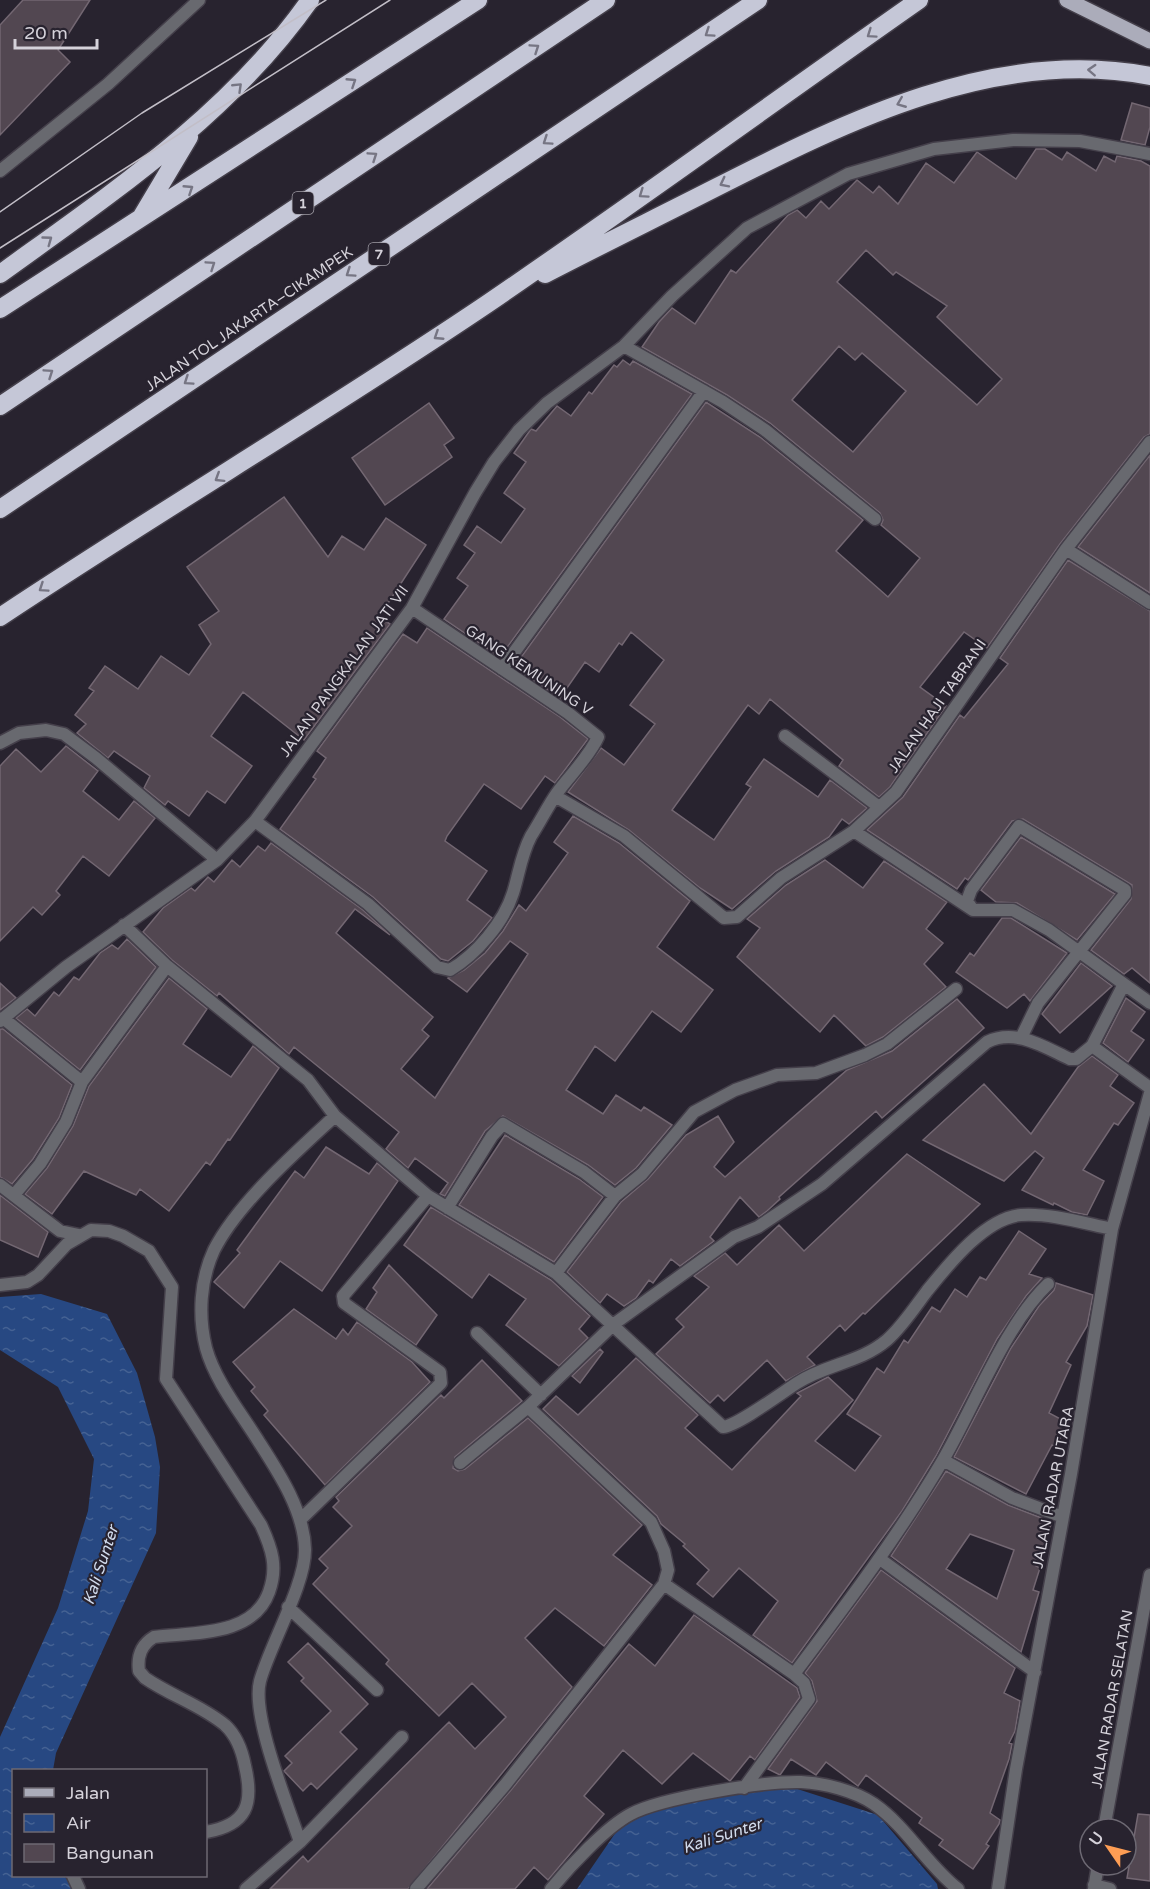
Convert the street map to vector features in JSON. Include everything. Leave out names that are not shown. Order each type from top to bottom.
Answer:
[{"type":"highway","points":[[0,273],[94,207],[195,127],[286,35],[310,0]]},
{"type":"highway","points":[[0,309],[478,0]]},
{"type":"highway","name":"1","points":[[0,406],[606,0]]},
{"type":"highway","name":"JALAN TOL JAKARTA–CIKAMPEK","points":[[0,508],[758,0]]},
{"type":"highway","points":[[0,616],[286,436],[487,303],[919,0]]},
{"type":"highway","points":[[487,303],[802,143],[918,97],[995,78],[1063,68],[1127,71],[1150,75]]},
{"type":"highway","points":[[139,220],[195,127]]},
{"type":"main road","points":[[1067,0],[1150,41]]},
{"type":"street","points":[[0,171],[108,84],[199,0]]},
{"type":"street","name":"JALAN PANGKALAN JATI VII","points":[[1,1019],[124,925],[217,860],[255,820],[412,608],[494,462],[519,430],[548,404],[624,346],[672,296],[747,228],[848,174],[934,148],[1013,140],[1080,141],[1150,154]]},
{"type":"street","points":[[624,346],[704,391],[765,430],[874,519]]},
{"type":"street","points":[[502,669],[704,391]]},
{"type":"street","name":"JALAN HAJI TABRANI","points":[[555,796],[624,836],[724,918],[737,917],[781,878],[854,831],[896,792],[927,751],[1066,549],[1150,442]]},
{"type":"street","points":[[1066,549],[1150,603]]},
{"type":"street","name":"GANG KEMUNING V","points":[[412,608],[568,712],[598,737],[555,796]]},
{"type":"street","points":[[0,743],[19,732],[46,730],[64,734],[96,758],[217,860]]},
{"type":"street","points":[[785,736],[879,807]]},
{"type":"street","points":[[255,820],[368,904],[437,967],[450,970],[462,963],[483,941],[503,913],[513,894],[518,867],[530,838],[555,796]]},
{"type":"street","points":[[973,910],[967,901],[971,890],[1017,827],[1023,826],[1125,890],[1125,894],[1038,1003],[1021,1038]]},
{"type":"street","points":[[854,831],[973,910],[1013,910],[1078,950],[1150,1003]]},
{"type":"street","points":[[124,925],[167,966],[308,1080],[335,1116],[428,1196],[556,1273],[614,1324],[719,1424],[727,1426],[814,1371],[850,1362],[874,1351],[890,1338],[955,1257],[1006,1219],[1021,1215],[1112,1229]]},
{"type":"street","points":[[14,1195],[40,1164],[66,1122],[82,1082],[167,966]]},
{"type":"street","points":[[460,1463],[528,1407],[614,1324],[734,1237],[758,1227],[822,1184],[987,1042],[998,1037],[1021,1038],[1070,1059],[1076,1059],[1092,1046],[1124,984]]},
{"type":"street","points":[[556,1273],[615,1196],[642,1174],[676,1132],[702,1107],[735,1090],[777,1075],[816,1074],[865,1055],[887,1044],[956,989]]},
{"type":"street","points":[[1,1019],[82,1082]]},
{"type":"street","points":[[1092,1046],[1150,1088]]},
{"type":"street","name":"JALAN RADAR UTARA","points":[[998,1889],[1016,1769],[1063,1517],[1112,1229],[1150,1093]]},
{"type":"street","points":[[300,1842],[260,1716],[259,1683],[301,1572],[305,1550],[301,1519],[266,1453],[222,1383],[206,1349],[200,1310],[206,1272],[214,1250],[232,1222],[281,1167],[335,1116]]},
{"type":"street","points":[[447,1208],[492,1136],[503,1124],[584,1172],[615,1196]]},
{"type":"street","points":[[0,1185],[60,1231],[79,1235]]},
{"type":"street","points":[[301,1519],[441,1383],[440,1372],[344,1303],[343,1296],[428,1196]]},
{"type":"street","points":[[0,1285],[27,1282],[38,1275],[79,1235],[92,1230],[109,1231],[133,1240],[149,1251],[168,1277],[172,1287],[166,1378],[261,1525],[272,1549],[275,1575],[266,1603],[255,1615],[243,1623],[226,1628],[154,1637],[146,1642],[139,1653],[139,1671],[145,1678],[207,1711],[227,1727],[237,1740],[249,1782],[246,1809],[241,1817],[227,1826],[207,1832]]},
{"type":"street","points":[[794,1674],[880,1559],[943,1460],[1025,1309],[1048,1284]]},
{"type":"street","points":[[477,1333],[541,1395]]},
{"type":"street","points":[[416,1889],[505,1785],[664,1584],[668,1570],[664,1551],[651,1522],[528,1407]]},
{"type":"street","points":[[943,1460],[1012,1498],[1063,1517]]},
{"type":"street","points":[[880,1559],[1035,1672]]},
{"type":"street","name":"JALAN RADAR SELATAN","points":[[1106,1817],[1150,1575]]},
{"type":"street","points":[[664,1584],[804,1683],[810,1699],[744,1788]]},
{"type":"street","points":[[288,1607],[377,1690]]},
{"type":"street","points":[[246,1889],[300,1842],[402,1737]]},
{"type":"street","points":[[551,1889],[568,1869],[632,1813],[690,1796],[803,1782],[858,1796],[874,1804],[958,1889]]},
{"type":"street","points":[[1094,1887],[1110,1889]]},
{"type":"water","name":"Kali Sunter","points":[[41,1294],[107,1314],[137,1373],[155,1437],[160,1467],[156,1533],[56,1753],[53,1769],[12,1769],[12,1877],[65,1877],[75,1889],[0,1889],[0,1737],[58,1608],[88,1511],[94,1459],[58,1387],[0,1350],[0,1297]]},
{"type":"water","name":"Kali Sunter","points":[[788,1786],[878,1815],[937,1884],[938,1889],[577,1889],[625,1819],[684,1801]]},
{"type":"building","points":[[23,0],[90,0],[58,50],[70,62],[0,135],[0,25]]},
{"type":"building","points":[[1132,103],[1150,108],[1150,127],[1145,145],[1121,140]]},
{"type":"building","points":[[1036,149],[1045,149],[1062,160],[1067,152],[1096,171],[1104,156],[1115,162],[1117,156],[1141,161],[1150,166],[1150,434],[1144,437],[1060,544],[987,648],[964,632],[920,687],[946,706],[890,787],[879,797],[839,766],[843,760],[770,699],[759,714],[748,705],[672,810],[714,840],[751,787],[746,784],[764,759],[818,797],[830,780],[867,808],[849,824],[842,819],[829,837],[776,871],[732,909],[700,888],[629,830],[568,792],[601,748],[624,765],[655,724],[630,705],[664,660],[631,632],[622,645],[619,643],[599,672],[585,662],[560,698],[514,667],[706,402],[760,437],[863,520],[836,551],[888,597],[920,558],[881,525],[883,520],[880,513],[770,423],[727,395],[642,347],[672,308],[695,324],[731,270],[736,273],[788,215],[797,210],[806,218],[821,201],[829,209],[857,180],[873,193],[879,186],[898,204],[926,163],[954,183],[977,152],[1016,179]],"holes":[[[866,250],[893,275],[896,272],[947,306],[937,317],[1002,379],[977,405],[837,282]],[[839,346],[855,360],[862,353],[906,391],[853,452],[792,400]]]},
{"type":"building","points":[[623,360],[630,365],[633,361],[692,394],[500,657],[444,619],[468,586],[457,578],[475,553],[464,545],[477,526],[501,543],[525,509],[504,493],[526,462],[514,453],[531,429],[536,431],[557,406],[571,416],[589,392],[592,394],[614,365],[617,367]]},
{"type":"building","points":[[429,403],[454,438],[444,445],[452,457],[385,505],[352,458]]},
{"type":"building","points":[[1150,455],[1150,593],[1078,547]]},
{"type":"building","points":[[284,497],[328,557],[342,536],[364,550],[386,518],[426,545],[379,617],[390,624],[304,740],[243,692],[211,736],[252,766],[225,803],[207,791],[189,816],[168,801],[165,805],[144,788],[150,776],[114,751],[108,758],[77,733],[86,724],[75,715],[94,691],[89,688],[105,666],[138,689],[161,656],[189,675],[211,644],[199,625],[219,611],[187,567]]},
{"type":"building","points":[[1068,560],[1150,611],[1150,983],[1132,968],[1124,974],[1091,950],[1131,899],[1132,885],[1023,819],[1012,821],[968,880],[965,878],[957,889],[867,830],[903,797],[960,715],[964,718],[1008,664],[1000,658]]},
{"type":"building","points":[[427,628],[560,717],[588,739],[555,783],[545,776],[521,809],[484,784],[447,836],[445,841],[487,871],[467,900],[492,918],[473,941],[448,961],[441,959],[373,897],[280,829],[316,779],[313,777],[326,758],[317,751],[403,634],[417,643]]},
{"type":"building","points":[[66,746],[98,771],[83,791],[119,820],[134,801],[155,818],[109,876],[83,856],[56,891],[60,895],[42,915],[33,907],[0,941],[0,766],[16,749],[41,772]]},
{"type":"building","points":[[573,816],[619,843],[690,901],[657,947],[713,990],[681,1032],[652,1011],[615,1061],[595,1046],[566,1090],[603,1114],[616,1095],[641,1111],[644,1107],[672,1125],[636,1168],[615,1185],[588,1165],[503,1116],[485,1131],[445,1196],[440,1194],[448,1183],[415,1158],[408,1168],[386,1149],[399,1132],[294,1047],[289,1054],[219,993],[217,996],[172,960],[143,932],[163,908],[191,888],[195,891],[208,877],[214,882],[232,860],[240,867],[258,846],[265,851],[271,843],[363,910],[390,935],[355,909],[336,933],[433,1017],[422,1030],[429,1036],[401,1069],[435,1098],[528,954],[510,941],[467,992],[448,978],[464,970],[485,953],[503,931],[519,905],[526,911],[568,853],[554,842]]},
{"type":"building","points":[[1021,837],[1115,894],[1077,940],[1017,903],[996,902],[981,890]]},
{"type":"building","points":[[825,860],[863,888],[884,861],[947,902],[926,929],[943,943],[924,964],[946,987],[883,1037],[866,1046],[834,1015],[820,1032],[737,957],[760,928],[747,919],[786,885]]},
{"type":"building","points":[[1002,918],[1011,918],[1067,953],[1030,1001],[1024,994],[1007,1008],[956,972],[970,953],[974,956]]},
{"type":"building","points":[[127,939],[156,967],[80,1070],[16,1018],[27,1009],[35,1016],[54,992],[59,996],[74,977],[79,980],[100,953],[112,945],[118,949]]},
{"type":"building","points":[[1081,963],[1112,986],[1060,1033],[1042,1014]]},
{"type":"building","points":[[169,978],[207,1009],[183,1044],[231,1077],[253,1046],[279,1068],[230,1140],[228,1139],[210,1165],[206,1162],[169,1211],[140,1189],[136,1195],[84,1171],[52,1214],[25,1194],[47,1168],[73,1126],[89,1086]]},
{"type":"building","points":[[0,983],[16,998],[0,1010]]},
{"type":"building","points":[[1126,998],[1145,1012],[1131,1031],[1144,1040],[1128,1062],[1103,1043]]},
{"type":"building","points":[[957,999],[984,1028],[882,1118],[876,1111],[759,1217],[740,1197],[710,1237],[714,1241],[680,1266],[671,1259],[653,1283],[649,1280],[636,1298],[624,1306],[607,1294],[600,1303],[567,1272],[621,1202],[648,1179],[686,1135],[718,1116],[734,1142],[714,1167],[725,1177],[847,1070],[892,1051]]},
{"type":"building","points":[[0,1029],[3,1029],[72,1085],[59,1118],[33,1159],[12,1184],[0,1177]]},
{"type":"building","points":[[1092,1056],[1118,1075],[1110,1086],[1134,1103],[1118,1125],[1114,1123],[1083,1170],[1104,1181],[1087,1215],[1072,1212],[1054,1203],[1053,1205],[1022,1190],[1044,1158],[1035,1151],[1004,1181],[923,1140],[984,1084],[1031,1134],[1078,1067]]},
{"type":"building","points":[[505,1135],[579,1179],[603,1197],[554,1262],[459,1205]]},
{"type":"building","points":[[326,1147],[369,1174],[377,1163],[398,1181],[322,1291],[280,1261],[244,1308],[214,1282],[240,1253],[237,1250],[295,1171],[304,1178]]},
{"type":"building","points":[[907,1154],[980,1204],[865,1314],[863,1313],[845,1331],[840,1325],[807,1357],[815,1365],[786,1381],[767,1360],[724,1401],[718,1395],[710,1403],[656,1354],[684,1327],[676,1319],[709,1287],[694,1276],[725,1253],[737,1265],[779,1225],[804,1251]]},
{"type":"building","points":[[0,1195],[48,1232],[38,1257],[0,1240]]},
{"type":"building","points":[[431,1207],[551,1280],[590,1316],[579,1329],[588,1338],[559,1366],[506,1325],[526,1299],[489,1274],[472,1298],[404,1245]]},
{"type":"building","points":[[1019,1231],[1046,1249],[1029,1274],[1042,1278],[1026,1296],[997,1339],[936,1456],[902,1511],[792,1663],[753,1635],[778,1601],[739,1568],[713,1597],[697,1584],[709,1570],[683,1546],[685,1544],[661,1524],[657,1516],[543,1409],[556,1396],[578,1415],[636,1358],[698,1415],[685,1428],[732,1470],[801,1396],[797,1393],[828,1377],[853,1400],[815,1441],[855,1471],[881,1436],[847,1414],[877,1368],[884,1373],[904,1340],[908,1343],[932,1307],[940,1312],[955,1289],[967,1297],[980,1277],[986,1280]]},
{"type":"building","points":[[389,1265],[437,1315],[416,1345],[366,1309],[377,1292],[373,1288]]},
{"type":"building","points":[[1056,1283],[1093,1295],[1087,1326],[1066,1362],[1071,1365],[1049,1413],[1068,1423],[1056,1447],[1052,1445],[1026,1494],[954,1457],[1011,1348],[1039,1306],[1054,1290]]},
{"type":"building","points":[[294,1309],[336,1339],[343,1329],[348,1335],[357,1322],[412,1362],[430,1382],[325,1485],[264,1415],[268,1411],[251,1391],[255,1387],[233,1362]]},
{"type":"building","points":[[600,1349],[603,1352],[580,1383],[572,1376]]},
{"type":"building","points":[[482,1360],[522,1401],[455,1457],[453,1468],[458,1471],[465,1469],[528,1418],[642,1525],[613,1555],[652,1585],[604,1646],[555,1608],[525,1638],[572,1687],[408,1889],[270,1889],[303,1856],[308,1862],[449,1722],[475,1749],[506,1717],[472,1683],[439,1716],[386,1664],[389,1660],[313,1584],[328,1568],[319,1559],[352,1526],[333,1507],[339,1501],[336,1497],[441,1395],[444,1398]]},
{"type":"building","points":[[946,1471],[1008,1505],[1052,1522],[1036,1566],[1040,1568],[1033,1590],[1039,1592],[1021,1652],[891,1556]],"holes":[[[970,1534],[1014,1550],[997,1599],[946,1569]]]},
{"type":"building","points":[[881,1570],[1015,1668],[1004,1693],[1020,1701],[1015,1731],[1009,1743],[1012,1744],[1009,1759],[990,1813],[1000,1820],[986,1844],[989,1846],[973,1869],[939,1845],[943,1840],[919,1823],[922,1818],[866,1775],[858,1786],[826,1762],[816,1775],[791,1759],[780,1775],[768,1769],[817,1701],[812,1681],[805,1673]]},
{"type":"building","points":[[694,1615],[797,1688],[800,1697],[755,1760],[750,1756],[730,1781],[693,1753],[662,1784],[623,1750],[584,1796],[604,1814],[548,1880],[534,1867],[515,1889],[427,1889],[511,1790],[629,1644],[655,1666]]},
{"type":"building","points":[[308,1643],[368,1704],[340,1732],[357,1749],[317,1789],[311,1783],[303,1791],[284,1771],[292,1763],[285,1756],[331,1711],[301,1681],[304,1678],[288,1662]]},
{"type":"building","points":[[1138,1814],[1150,1815],[1150,1881],[1127,1878],[1138,1877]]},
{"type":"tram line","points":[[0,212],[142,113],[326,0]]},
{"type":"tram line","points":[[0,248],[390,0]]}]
